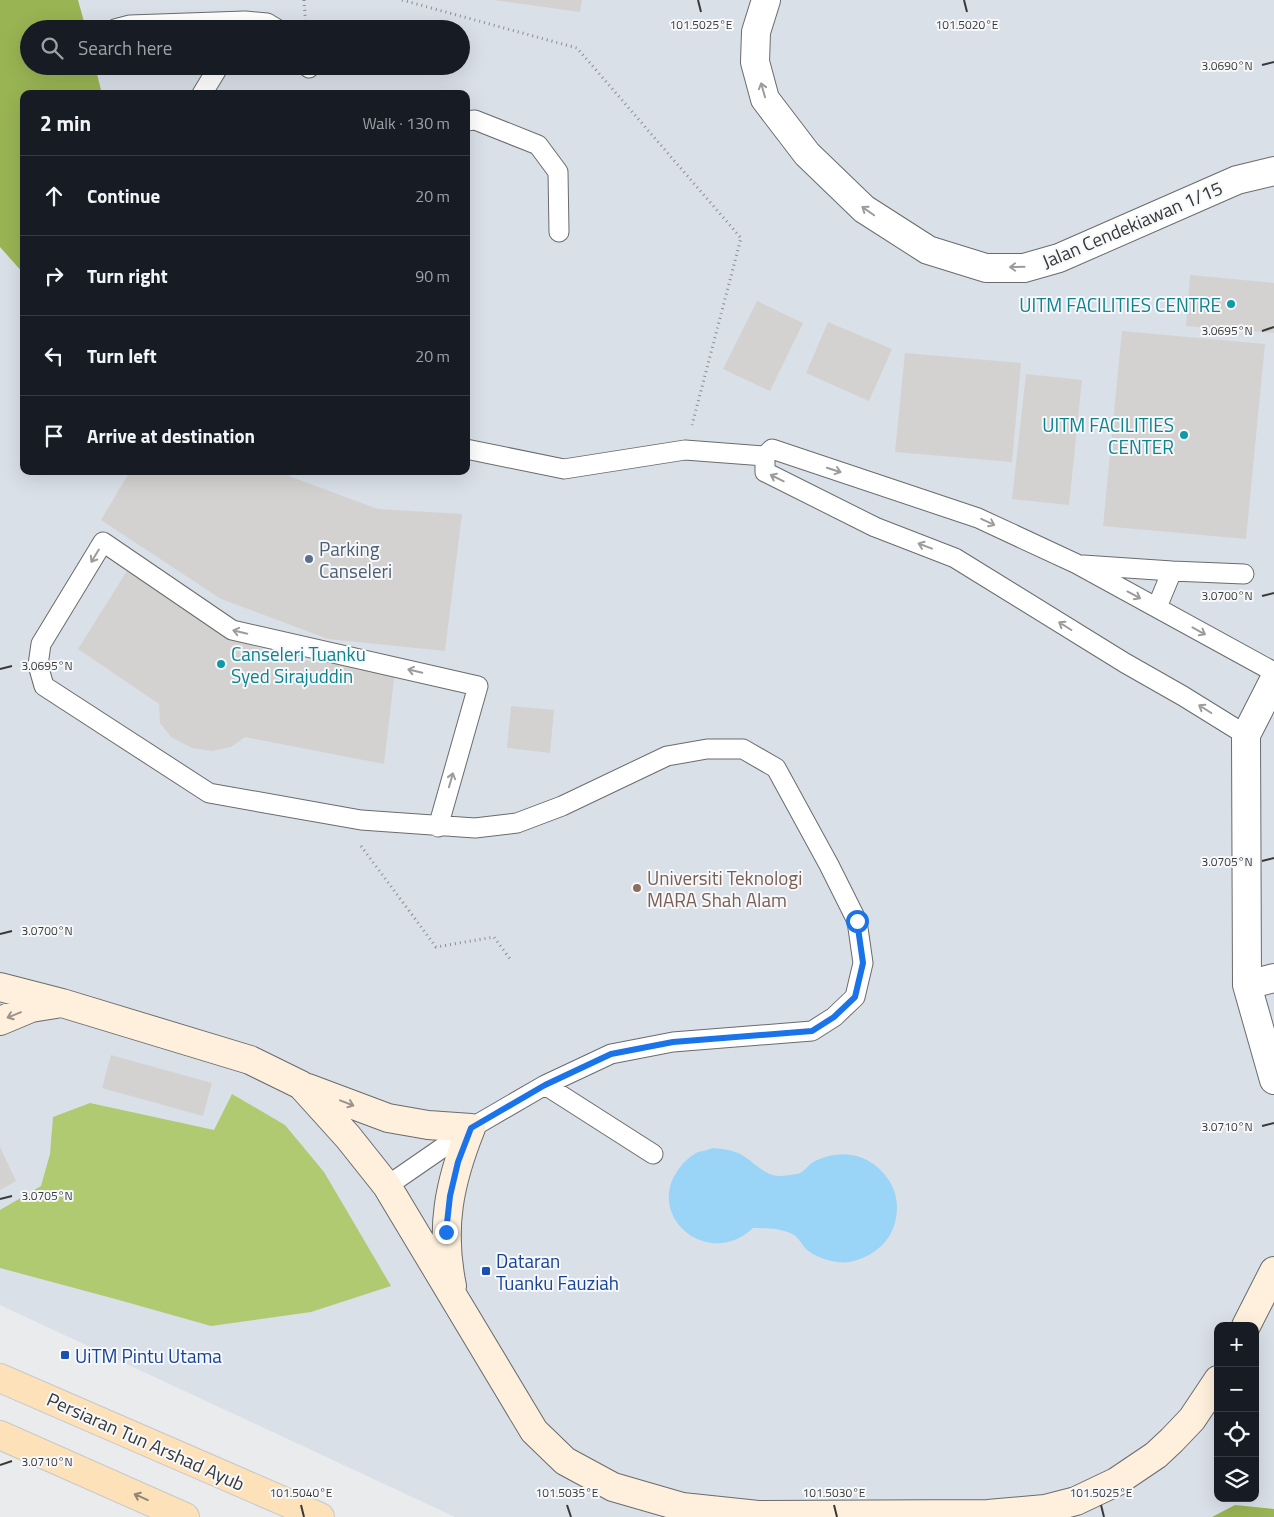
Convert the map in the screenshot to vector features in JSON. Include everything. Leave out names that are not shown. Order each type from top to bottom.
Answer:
[{"type":"main road","name":"Persiaran Tun Arshad Ayub","points":[[0,1378],[320,1517]]},
{"type":"main road","points":[[0,1435],[185,1517]]},
{"type":"street","name":"Jalan Cendekiawan 1/15","points":[[766,0],[756,32],[755,62],[765,99],[806,154],[864,209],[928,250],[986,268],[1024,268],[1059,258],[1236,180],[1274,171]]},
{"type":"street","points":[[1274,680],[1246,735],[1247,985],[1274,1080]]},
{"type":"street","points":[[1247,985],[1274,978]]},
{"type":"street","points":[[0,987],[62,1003],[250,1060],[301,1085],[388,1118],[428,1125],[471,1128],[458,1162],[450,1196],[446,1232],[448,1268],[456,1302]]},
{"type":"street","points":[[0,1021],[31,1008],[62,1003]]},
{"type":"street","points":[[301,1085],[348,1137],[387,1186],[534,1431],[565,1461],[613,1487],[682,1507],[758,1515],[988,1514],[1045,1509],[1076,1501],[1116,1482],[1156,1454],[1192,1419],[1214,1386]]},
{"type":"street","points":[[1248,1322],[1274,1271]]},
{"type":"lane","points":[[204,90],[213,75]]},
{"type":"lane","points":[[470,121],[475,120],[538,145],[558,172],[559,232]]},
{"type":"lane","points":[[1246,735],[955,558],[875,527],[765,472],[765,456],[772,449],[978,518],[1077,564],[1274,672]]},
{"type":"lane","points":[[470,450],[564,469],[685,450],[765,456]]},
{"type":"lane","points":[[387,1186],[471,1128],[545,1085],[611,1054],[673,1042],[812,1031],[834,1017],[855,997],[863,963],[857,921],[776,768],[743,749],[707,749],[667,756],[562,806],[516,823],[475,828],[438,827],[361,820],[209,793],[44,686],[38,665],[41,644],[103,542],[232,630],[478,686],[438,827]]},
{"type":"lane","points":[[1077,564],[1244,574]]},
{"type":"lane","points":[[1157,607],[1172,571]]},
{"type":"lane","points":[[545,1085],[653,1154]]},
{"type":"path","points":[[304,0],[305,20]]},
{"type":"path","points":[[402,0],[576,48],[741,238],[685,450]]},
{"type":"path","points":[[361,820],[360,846],[436,947],[494,937],[510,959]]},
{"type":"shaded area","name":"Universiti Teknologi MARA Shah Alam","points":[[0,0],[1274,0],[1274,1517],[455,1517],[0,1305]]},
{"type":"green space","points":[[0,0],[78,0],[84,20],[20,20],[20,75],[97,75],[101,90],[20,90],[20,270],[0,247]]},
{"type":"green space","points":[[232,1094],[285,1125],[324,1172],[391,1286],[311,1312],[211,1326],[0,1268],[0,1210],[41,1186],[50,1154],[53,1117],[90,1103],[214,1130]]},
{"type":"green space","points":[[1235,1505],[1274,1509],[1274,1517],[1212,1517]]},
{"type":"water","points":[[713,1148],[739,1153],[764,1171],[778,1176],[800,1173],[815,1161],[835,1155],[845,1154],[865,1159],[881,1171],[894,1190],[897,1214],[891,1233],[887,1240],[876,1250],[863,1258],[849,1262],[821,1258],[806,1249],[794,1235],[774,1229],[753,1228],[736,1239],[718,1243],[701,1240],[686,1232],[675,1220],[669,1205],[670,1188],[678,1170],[687,1160],[698,1152]]},
{"type":"building","points":[[493,0],[582,0],[580,12]]},
{"type":"building","name":"UITM FACILITIES CENTRE","points":[[1190,275],[1274,283],[1274,333],[1186,326]]},
{"type":"building","points":[[757,301],[803,323],[770,391],[723,369]]},
{"type":"building","points":[[828,322],[892,349],[869,401],[806,373]]},
{"type":"building","name":"UITM FACILITIES CENTER","points":[[1122,331],[1265,344],[1246,539],[1103,526]]},
{"type":"building","points":[[905,353],[1021,363],[1012,462],[895,452]]},
{"type":"building","points":[[1026,374],[1082,380],[1069,505],[1012,499]]},
{"type":"building","name":"Parking Canseleri","points":[[128,475],[288,475],[378,509],[462,514],[445,651],[328,639],[221,599],[101,520]]},
{"type":"building","name":"Canseleri Tuanku Syed Sirajuddin","points":[[127,571],[217,632],[285,658],[395,671],[384,764],[245,737],[231,747],[212,751],[192,748],[171,737],[160,723],[159,704],[78,649]]},
{"type":"building","points":[[511,706],[554,710],[550,753],[507,748]]},
{"type":"building","points":[[111,1055],[212,1083],[203,1116],[102,1088]]},
{"type":"building","points":[[0,1147],[16,1181],[0,1190]]},
{"type":"place","name":"UITM FACILITIES CENTRE","points":[[1231,304]]},
{"type":"place","name":"UITM FACILITIES CENTER","points":[[1184,435]]},
{"type":"place","name":"Parking Canseleri","points":[[309,559]]},
{"type":"place","name":"Canseleri Tuanku Syed Sirajuddin","points":[[221,664]]},
{"type":"place","name":"Universiti Teknologi MARA Shah Alam","points":[[637,888]]},
{"type":"place","name":"Dataran Tuanku Fauziah","points":[[486,1271]]},
{"type":"place","name":"UiTM Pintu Utama","points":[[65,1355]]},
{"type":"route","points":[[446,1232],[450,1196],[458,1162],[471,1128],[545,1085],[611,1054],[673,1042],[812,1031],[834,1017],[855,997],[863,963],[857,921]]}]
